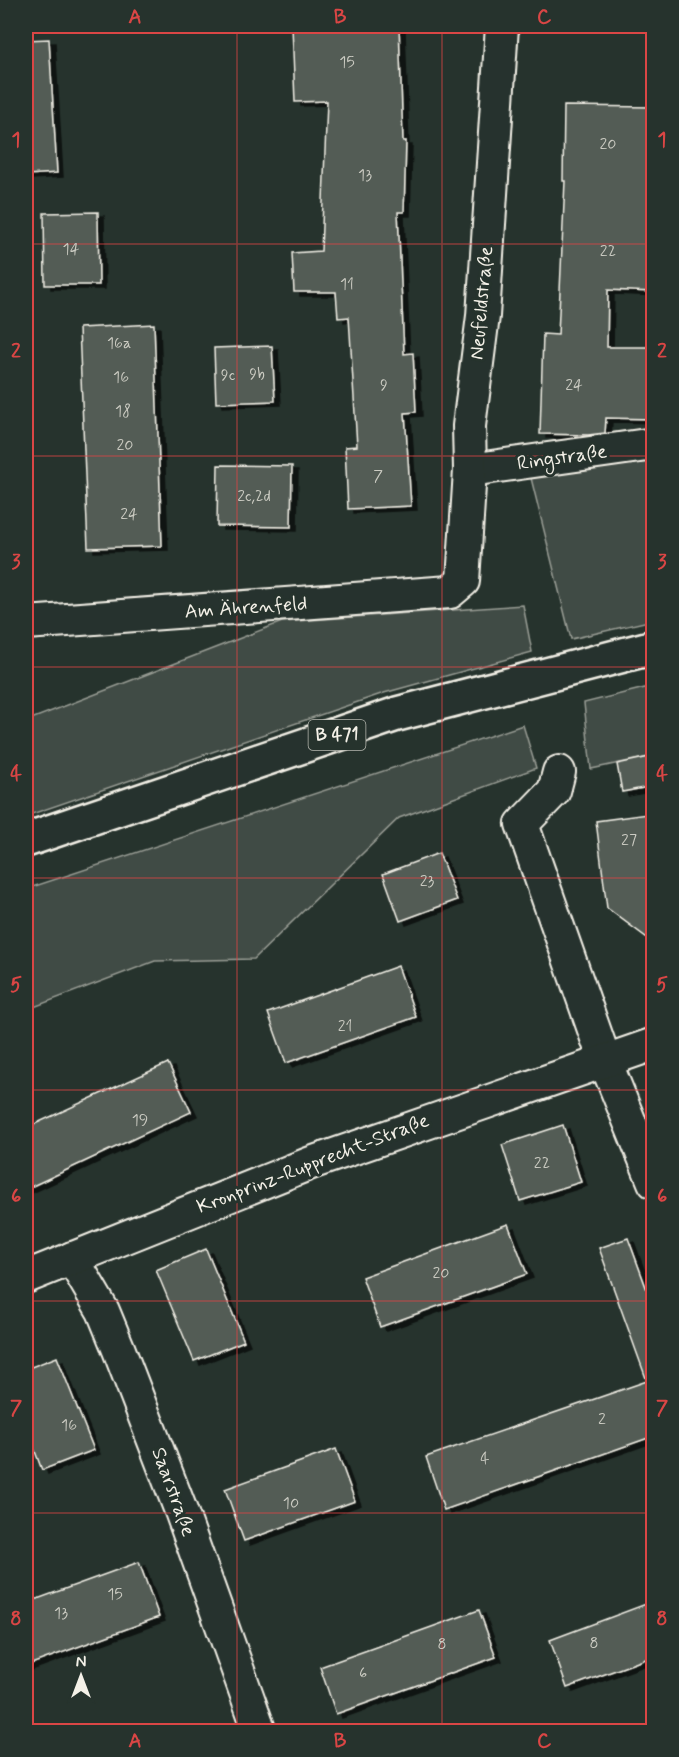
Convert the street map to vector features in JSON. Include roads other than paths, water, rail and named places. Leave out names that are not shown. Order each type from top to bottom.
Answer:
[{"type":"highway","name":"B 471","points":[[26,840],[397,714],[654,647]]},
{"type":"street","name":"Neufeldstraße","points":[[463,580],[470,470],[470,426],[483,316],[502,26]]},
{"type":"street","name":"Ringstraße","points":[[470,470],[654,444]]},
{"type":"street","name":"Am Ährenfeld","points":[[26,623],[450,592],[463,580]]},
{"type":"street","points":[[559,771],[554,791],[522,824],[604,1061],[654,1182]]},
{"type":"street","name":"Kronprinz-Rupprecht-Straße","points":[[26,1276],[385,1136],[654,1044]]},
{"type":"street","name":"Saarstraße","points":[[72,1258],[103,1311],[119,1350],[181,1511],[260,1731]]}]
